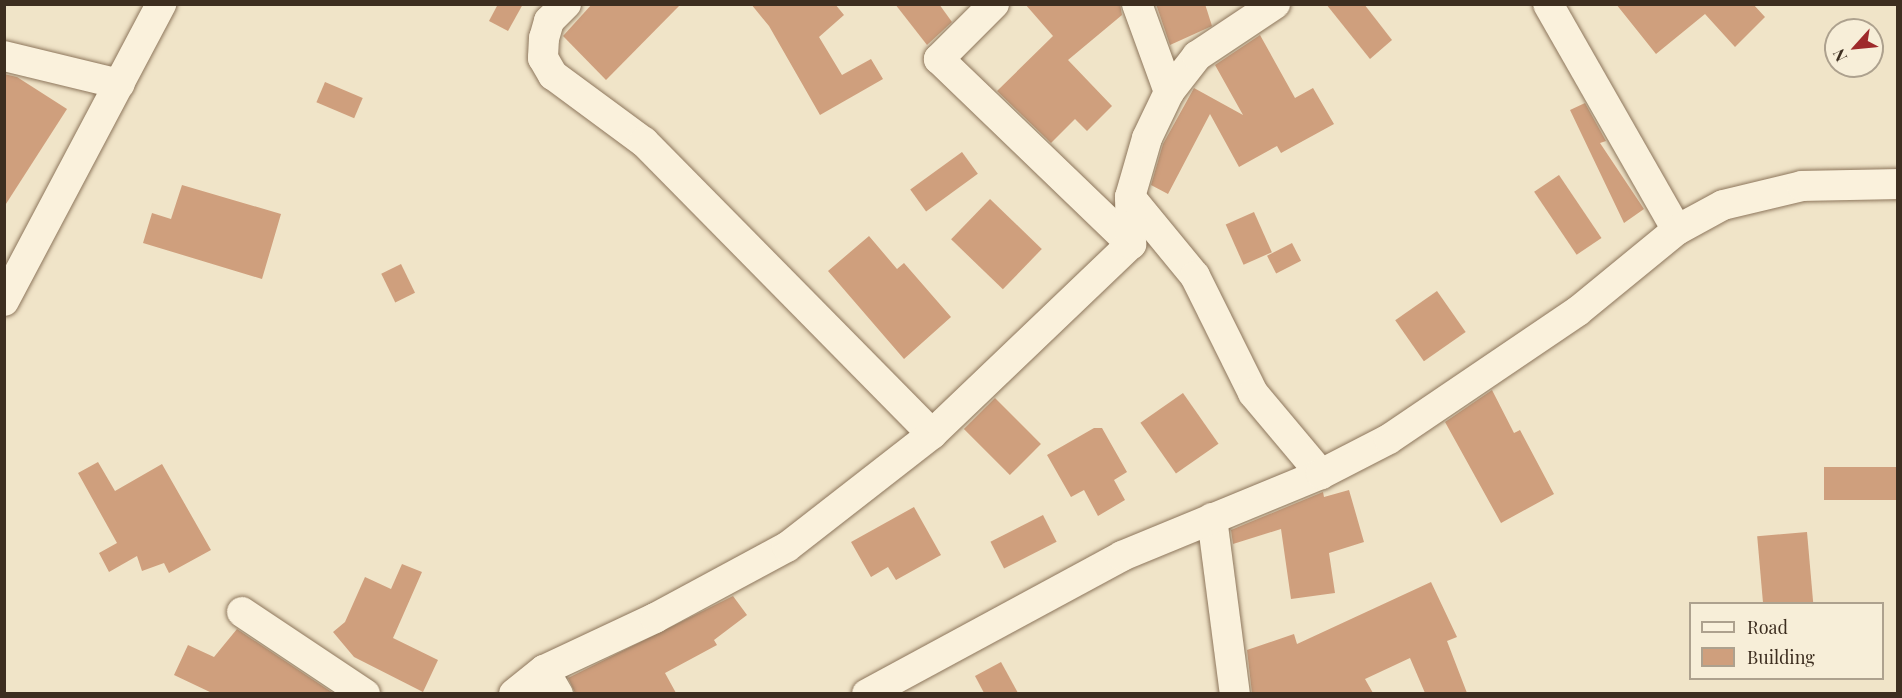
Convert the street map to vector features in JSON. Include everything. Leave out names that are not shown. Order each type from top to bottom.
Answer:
[{"type":"street","points":[[4,301],[161,4]]},
{"type":"street","points":[[566,4],[549,21],[544,38],[543,58],[553,75],[644,142],[932,434]]},
{"type":"street","points":[[994,4],[939,59],[1131,244]]},
{"type":"street","points":[[1137,4],[1169,92]]},
{"type":"street","points":[[514,693],[551,682],[655,618],[787,547],[932,434],[1131,244],[1130,197],[1147,138],[1169,92],[1197,56],[1275,4]]},
{"type":"street","points":[[1548,4],[1677,230]]},
{"type":"street","points":[[4,56],[120,84]]},
{"type":"street","points":[[867,693],[908,684],[1122,556],[1321,474],[1389,440],[1578,311],[1677,230],[1723,205],[1802,186],[1898,184]]},
{"type":"street","points":[[1130,197],[1195,276],[1253,393],[1321,474]]},
{"type":"street","points":[[1212,518],[1235,693]]},
{"type":"street","points":[[242,612],[365,693]]},
{"type":"building","points":[[498,4],[523,4],[508,31],[489,21]]},
{"type":"building","points":[[592,4],[681,4],[606,80],[563,36]]},
{"type":"building","points":[[751,4],[835,4],[844,15],[819,37],[842,75],[871,59],[883,79],[820,115],[769,26]]},
{"type":"building","points":[[895,4],[939,4],[952,22],[927,45]]},
{"type":"building","points":[[1025,4],[1120,4],[1122,15],[1068,60],[1112,106],[1087,131],[1075,119],[1051,143],[997,91],[1053,36]]},
{"type":"building","points":[[1156,4],[1205,4],[1212,26],[1170,45]]},
{"type":"building","points":[[1326,4],[1364,4],[1392,40],[1370,59]]},
{"type":"building","points":[[1616,4],[1753,4],[1765,17],[1735,47],[1705,14],[1656,54]]},
{"type":"building","points":[[1260,35],[1295,98],[1313,88],[1334,124],[1281,153],[1277,146],[1239,167],[1210,114],[1168,194],[1151,185],[1163,144],[1194,88],[1243,115],[1215,65]]},
{"type":"building","points":[[4,74],[17,77],[67,109],[4,207]]},
{"type":"building","points":[[325,82],[363,98],[354,118],[316,102]]},
{"type":"building","points":[[1585,103],[1606,141],[1600,143],[1644,209],[1624,223],[1570,110]]},
{"type":"building","points":[[962,152],[978,174],[926,211],[910,190]]},
{"type":"building","points":[[1559,175],[1601,238],[1577,255],[1534,192]]},
{"type":"building","points":[[182,185],[281,214],[262,279],[143,243],[152,213],[171,219]]},
{"type":"building","points":[[990,199],[1042,249],[1003,289],[951,239]]},
{"type":"building","points":[[1254,212],[1272,252],[1244,265],[1226,225]]},
{"type":"building","points":[[869,236],[897,269],[904,263],[951,317],[904,359],[828,271]]},
{"type":"building","points":[[1292,243],[1301,261],[1276,274],[1267,256]]},
{"type":"building","points":[[401,264],[415,293],[395,302],[381,274]]},
{"type":"building","points":[[1437,291],[1466,332],[1424,361],[1395,320]]},
{"type":"building","points":[[1492,390],[1514,433],[1520,430],[1554,494],[1501,523],[1445,422]]},
{"type":"building","points":[[1183,393],[1219,444],[1176,474],[1140,423]]},
{"type":"building","points":[[995,398],[1041,444],[1010,475],[964,429]]},
{"type":"building","points":[[1094,428],[1102,428],[1127,472],[1114,480],[1125,500],[1098,516],[1084,490],[1071,497],[1047,455]]},
{"type":"building","points":[[98,462],[115,491],[162,464],[211,550],[169,573],[164,563],[142,571],[137,556],[109,572],[99,553],[117,543],[78,473]]},
{"type":"building","points":[[1824,467],[1898,467],[1898,500],[1824,500]]},
{"type":"building","points":[[1349,490],[1364,542],[1329,553],[1335,593],[1291,599],[1281,529],[1233,544],[1231,530],[1323,492],[1324,497]]},
{"type":"building","points":[[914,507],[941,555],[896,580],[888,567],[871,577],[851,542]]},
{"type":"building","points":[[1043,515],[1057,542],[1004,569],[990,542]]},
{"type":"building","points":[[1807,532],[1813,602],[1763,602],[1757,536]]},
{"type":"building","points":[[402,564],[422,572],[393,638],[438,660],[423,692],[354,657],[333,632],[345,622],[365,577],[391,589]]},
{"type":"building","points":[[1431,582],[1457,637],[1447,641],[1467,693],[1425,693],[1410,658],[1365,679],[1373,693],[1252,693],[1247,650],[1294,634],[1297,644]]},
{"type":"building","points":[[733,596],[747,615],[714,640],[717,645],[665,673],[676,693],[575,693],[568,678]]},
{"type":"building","points":[[237,629],[333,693],[212,693],[174,675],[188,645],[214,657]]},
{"type":"building","points":[[1001,662],[1018,693],[984,693],[975,676]]}]
